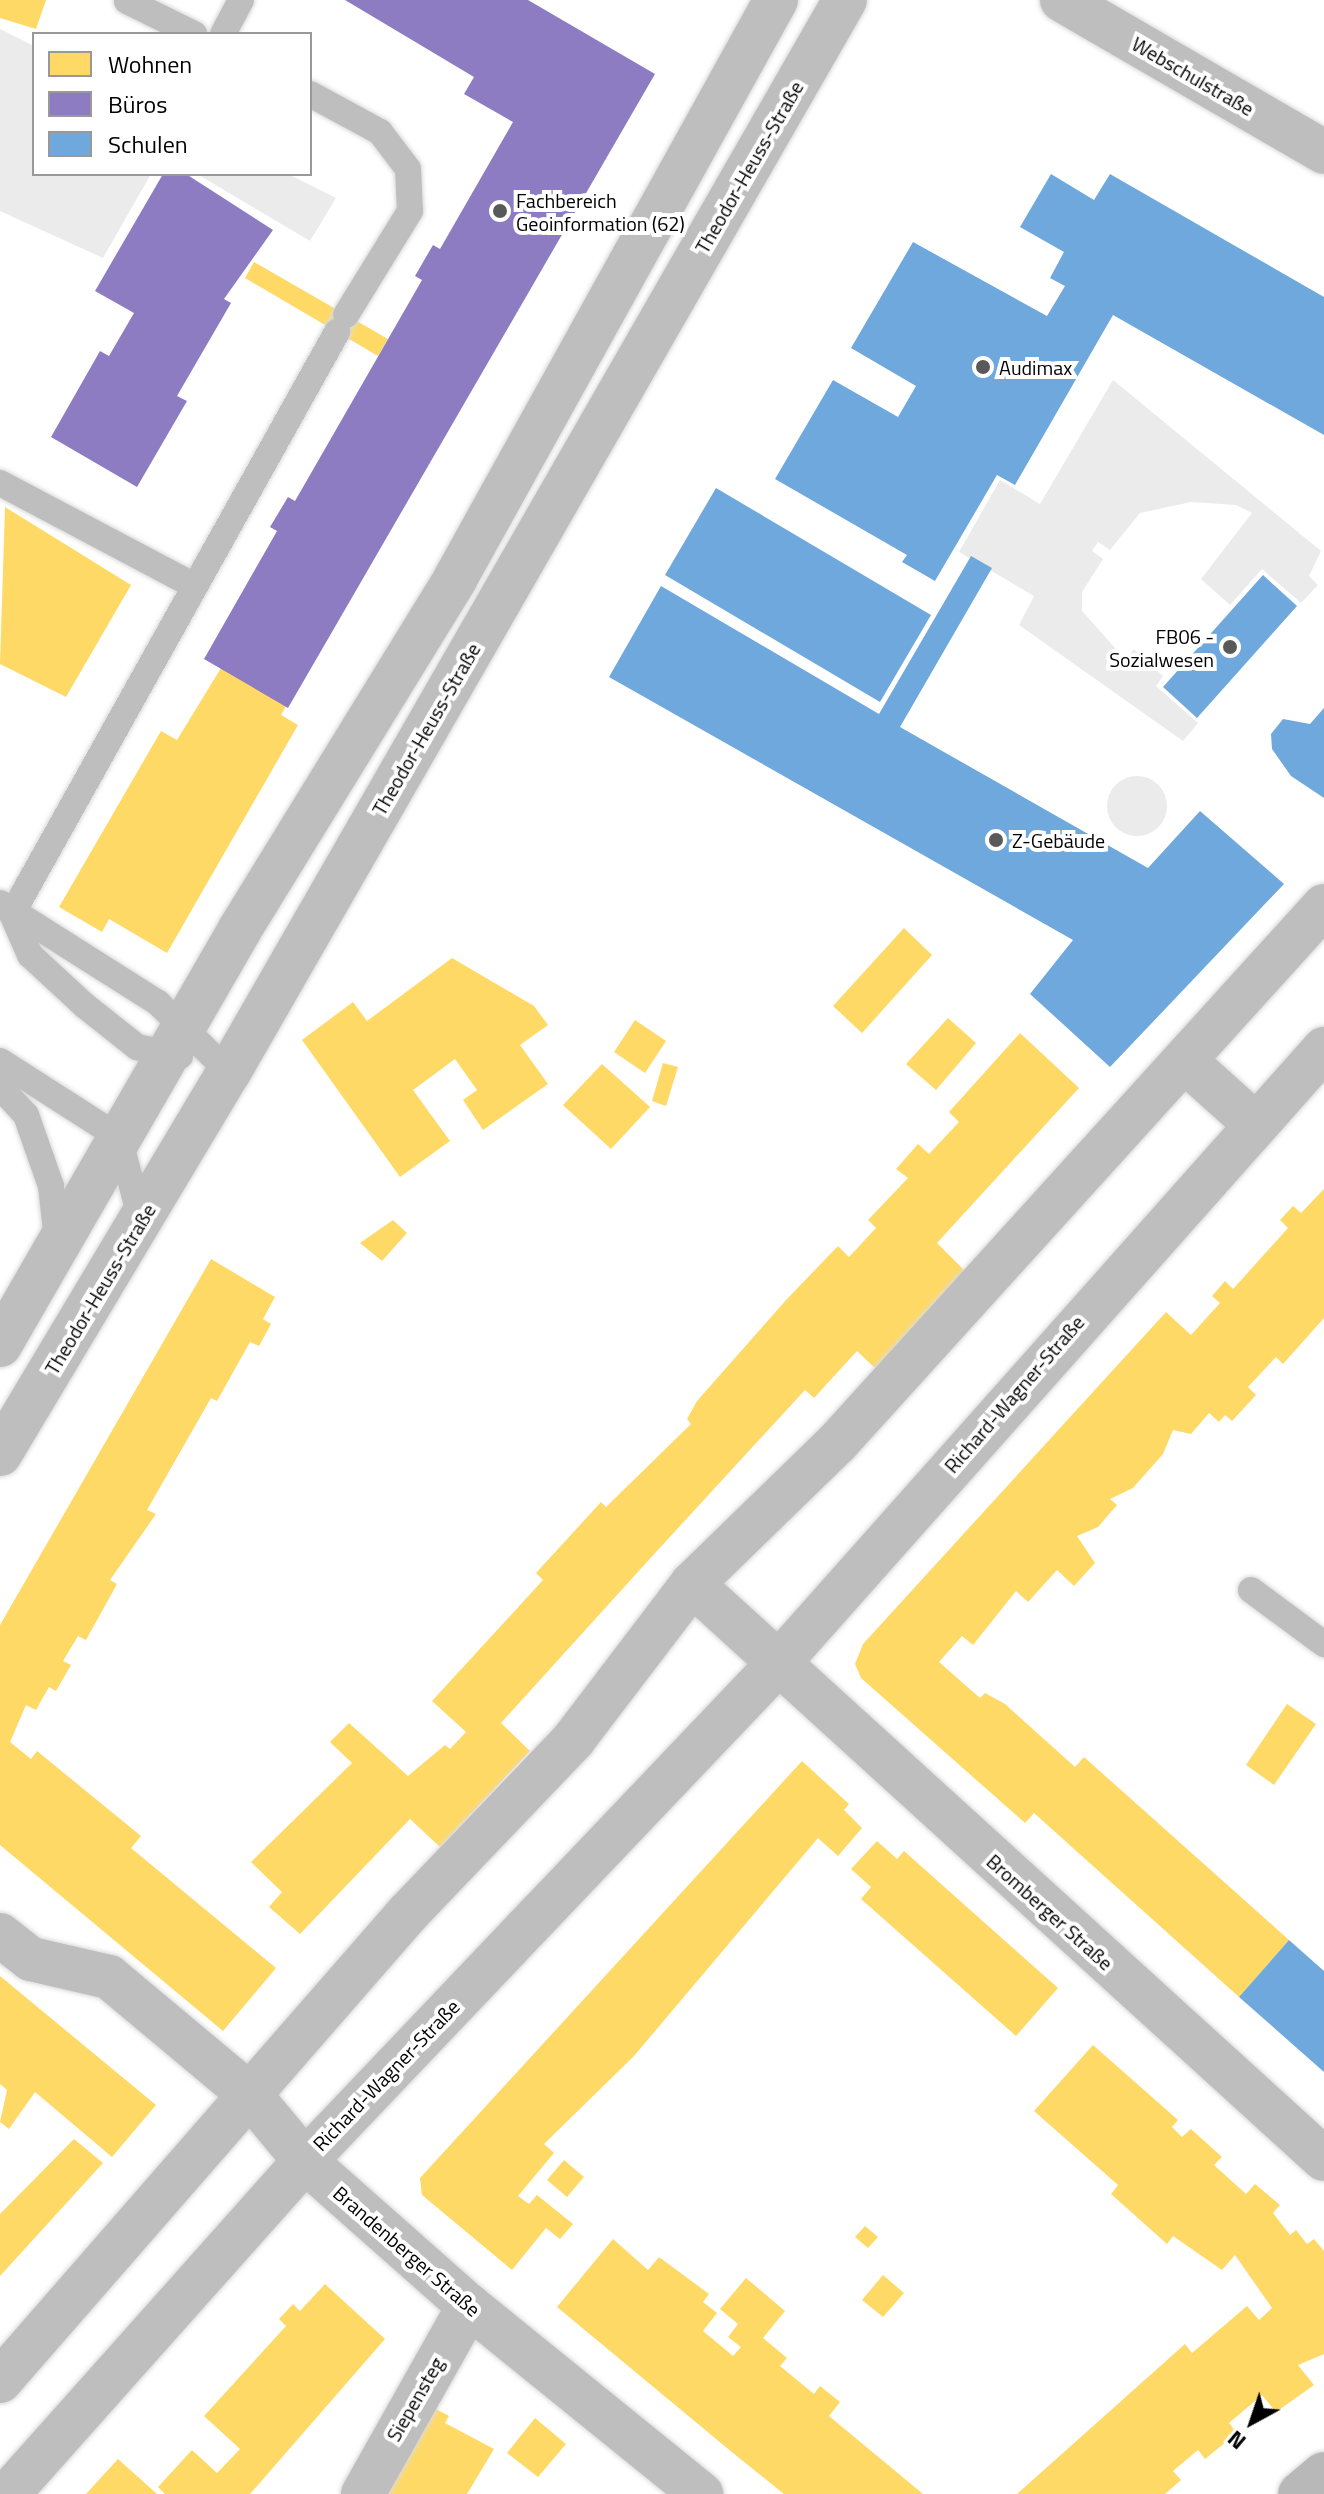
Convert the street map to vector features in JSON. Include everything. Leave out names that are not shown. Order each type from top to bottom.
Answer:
[{"type":"main road","points":[[1300,2494],[1324,2474]]},
{"type":"street","points":[[0,1345],[175,1039],[455,579],[776,0]]},
{"type":"street","name":"Theodor-Heuss-Straße","points":[[0,1454],[229,1072],[845,0]]},
{"type":"street","name":"Webschulstraße","points":[[1062,0],[1324,152]]},
{"type":"street","points":[[0,2381],[250,2095],[574,1739],[692,1584],[837,1443],[1324,906]]},
{"type":"street","name":"Richard-Wagner-Straße","points":[[8,2494],[305,2161],[775,1667],[1324,1049]]},
{"type":"street","points":[[1185,1061],[1255,1124]]},
{"type":"street","points":[[692,1584],[775,1667]]},
{"type":"street","name":"Bromberger Straße","points":[[775,1667],[1324,2159]]},
{"type":"street","name":"Brandenberger Straße","points":[[0,1935],[31,1959],[109,1977],[250,2095],[305,2161],[469,2306],[701,2494]]},
{"type":"street","name":"Siepensteg","points":[[363,2494],[469,2306]]},
{"type":"lane","points":[[224,32],[241,0]]},
{"type":"lane","points":[[127,1],[190,32]]},
{"type":"lane","points":[[6,909],[410,211],[408,169],[380,132],[312,95]]},
{"type":"lane","points":[[0,483],[193,585]]},
{"type":"lane","points":[[6,909],[30,955],[84,1005],[137,1047],[175,1039]]},
{"type":"lane","points":[[6,909],[175,1039],[229,1072]]},
{"type":"lane","points":[[0,1061],[119,1137],[141,1220]]},
{"type":"lane","points":[[0,1087],[26,1115],[51,1186],[58,1242]]},
{"type":"lane","points":[[1251,1590],[1324,1644]]},
{"type":"shaded area","points":[[0,29],[32,45],[32,176],[150,176],[103,258],[0,211]]},
{"type":"shaded area","points":[[200,176],[292,176],[336,198],[310,241]]},
{"type":"shaded area","points":[[1113,380],[1321,551],[1309,576],[1318,585],[1301,603],[1262,569],[1230,605],[1201,579],[1252,513],[1236,505],[1191,502],[1140,513],[1110,550],[1098,542],[1092,551],[1103,559],[1082,592],[1082,611],[1125,659],[1134,649],[1163,676],[1156,686],[1198,723],[1183,741],[1019,625],[1034,596],[959,552],[1000,480],[1040,504]]},
{"type":"shaded area","points":[[1137,776],[1148,778],[1158,785],[1165,795],[1165,817],[1158,827],[1148,834],[1137,836],[1126,834],[1116,827],[1109,817],[1107,806],[1109,795],[1116,785],[1126,778]]},
{"type":"building: Wohnen","points":[[0,0],[46,0],[36,29],[0,18]]},
{"type":"building: Wohnen","points":[[254,262],[388,339],[378,356],[245,278]]},
{"type":"building: Wohnen","points":[[5,507],[131,585],[66,697],[0,664]]},
{"type":"building: Wohnen","points":[[221,668],[286,706],[281,715],[298,725],[167,953],[109,919],[102,932],[59,907],[161,731],[177,740]]},
{"type":"building: Wohnen","points":[[904,928],[932,955],[862,1033],[833,1006]]},
{"type":"building: Wohnen","points":[[452,958],[534,1006],[548,1025],[520,1045],[548,1084],[483,1130],[463,1100],[477,1090],[455,1059],[413,1090],[450,1141],[400,1177],[302,1040],[353,1002],[367,1021]]},
{"type":"building: Wohnen","points":[[948,1018],[976,1043],[936,1090],[906,1064]]},
{"type":"building: Wohnen","points":[[635,1020],[666,1041],[645,1073],[614,1052]]},
{"type":"building: Wohnen","points":[[1020,1033],[1079,1088],[937,1243],[966,1272],[877,1370],[857,1351],[814,1398],[805,1390],[656,1552],[501,1723],[530,1751],[440,1847],[410,1819],[300,1934],[269,1907],[282,1892],[251,1862],[352,1763],[330,1742],[349,1723],[408,1776],[445,1745],[450,1749],[466,1732],[432,1701],[543,1580],[536,1573],[601,1502],[606,1507],[691,1424],[687,1419],[697,1401],[787,1299],[838,1246],[849,1257],[876,1228],[868,1220],[908,1178],[896,1169],[918,1144],[929,1154],[959,1122],[949,1112]]},
{"type":"building: Wohnen","points":[[663,1063],[678,1067],[666,1106],[652,1101]]},
{"type":"building: Wohnen","points":[[602,1064],[650,1107],[611,1149],[563,1105]]},
{"type":"building: Wohnen","points":[[1324,1189],[1324,1318],[1283,1364],[1276,1357],[1248,1387],[1256,1395],[1232,1421],[1225,1415],[1219,1422],[1209,1413],[1191,1434],[1173,1430],[1163,1454],[1133,1488],[1110,1499],[1117,1505],[1098,1527],[1077,1536],[1095,1563],[1074,1586],[1057,1570],[1028,1602],[1016,1591],[973,1645],[962,1636],[939,1662],[980,1698],[985,1693],[1005,1704],[1075,1767],[1084,1757],[1289,1940],[1239,1997],[1034,1813],[1025,1823],[861,1678],[855,1664],[863,1644],[1166,1312],[1191,1335],[1220,1303],[1212,1296],[1225,1281],[1233,1289],[1288,1228],[1280,1220],[1293,1206],[1301,1213]]},
{"type":"building: Wohnen","points":[[393,1220],[407,1233],[382,1261],[360,1243]]},
{"type":"building: Wohnen","points":[[211,1259],[275,1297],[263,1319],[271,1324],[259,1346],[250,1342],[217,1401],[211,1398],[147,1510],[156,1514],[110,1580],[117,1584],[86,1640],[78,1636],[63,1661],[71,1665],[56,1691],[49,1687],[36,1710],[26,1705],[10,1742],[31,1759],[37,1751],[141,1836],[131,1848],[276,1968],[223,2031],[0,1845],[0,1625]]},
{"type":"building: Wohnen","points":[[1287,1704],[1316,1724],[1274,1785],[1246,1765]]},
{"type":"building: Wohnen","points":[[802,1761],[849,1804],[844,1810],[862,1828],[838,1856],[818,1838],[634,2056],[544,2144],[554,2153],[518,2196],[529,2204],[537,2195],[573,2224],[560,2239],[546,2228],[512,2270],[422,2195],[420,2178]]},
{"type":"building: Wohnen","points":[[877,1841],[897,1859],[904,1851],[1058,1988],[1016,2036],[861,1899],[871,1887],[851,1869]]},
{"type":"building: Wohnen","points":[[0,1976],[156,2105],[112,2157],[35,2092],[9,2129],[0,2122],[7,2090],[0,2084]]},
{"type":"building: Wohnen","points":[[1093,2045],[1178,2120],[1172,2127],[1182,2137],[1191,2129],[1222,2157],[1214,2165],[1246,2194],[1255,2184],[1280,2205],[1273,2213],[1290,2235],[1296,2230],[1307,2244],[1314,2239],[1324,2251],[1324,2354],[1298,2365],[1314,2385],[1276,2412],[1262,2395],[1229,2423],[1237,2433],[1205,2459],[1198,2450],[1173,2471],[1181,2480],[1165,2494],[1017,2494],[1185,2344],[1192,2353],[1247,2306],[1259,2320],[1272,2308],[1235,2255],[1222,2270],[1173,2236],[1167,2244],[1111,2194],[1118,2185],[1034,2111]]},
{"type":"building: Wohnen","points":[[74,2139],[103,2163],[0,2276],[0,2214]]},
{"type":"building: Wohnen","points":[[564,2160],[584,2177],[567,2197],[547,2180]]},
{"type":"building: Wohnen","points":[[865,2226],[878,2237],[868,2248],[855,2237]]},
{"type":"building: Wohnen","points":[[613,2239],[648,2270],[659,2257],[709,2294],[703,2302],[717,2313],[703,2331],[733,2356],[741,2347],[728,2337],[738,2324],[720,2309],[746,2278],[785,2311],[763,2338],[787,2358],[780,2366],[814,2394],[820,2386],[840,2402],[829,2416],[923,2494],[784,2494],[733,2453],[557,2307]]},
{"type":"building: Wohnen","points":[[883,2275],[904,2293],[883,2317],[862,2300]]},
{"type":"building: Wohnen","points":[[325,2284],[385,2339],[250,2494],[165,2494],[158,2487],[192,2450],[217,2473],[240,2449],[204,2416],[286,2326],[279,2319],[293,2304],[300,2311]]},
{"type":"building: Wohnen","points":[[436,2409],[449,2416],[445,2423],[494,2449],[467,2494],[386,2494]]},
{"type":"building: Wohnen","points":[[535,2418],[566,2444],[538,2477],[507,2453]]},
{"type":"building: Wohnen","points":[[118,2459],[157,2494],[86,2494]]},
{"type":"building: Büros","points":[[345,0],[528,0],[655,74],[288,708],[204,659],[277,531],[270,527],[288,497],[295,501],[422,280],[415,276],[433,245],[440,249],[513,122],[464,94],[474,77]]},
{"type":"building: Büros","points":[[162,176],[189,176],[273,230],[224,299],[231,303],[177,396],[187,401],[137,487],[51,437],[100,351],[109,356],[134,313],[95,291]]},
{"type":"building: Schulen","points":[[1051,174],[1094,200],[1110,174],[1324,297],[1324,435],[1113,315],[1015,485],[997,475],[935,581],[902,562],[907,555],[775,479],[833,380],[898,417],[916,386],[851,348],[913,242],[1047,316],[1065,286],[1050,278],[1064,252],[1020,227]]},
{"type":"building: Schulen","points":[[716,488],[931,615],[880,702],[665,575]]},
{"type":"building: Schulen","name":"Z-Gebäude","points":[[971,556],[992,568],[900,727],[1148,868],[1200,811],[1284,884],[1110,1067],[1030,994],[1073,940],[609,677],[661,586],[879,714]]},
{"type":"building: Schulen","name":"FB06 - Sozialwesen","points":[[1263,575],[1297,606],[1197,718],[1163,687]]},
{"type":"building: Schulen","points":[[1324,708],[1324,798],[1291,776],[1272,749],[1271,734],[1283,719],[1310,724]]},
{"type":"building: Schulen","points":[[1289,1940],[1324,1971],[1324,2072],[1239,1997]]},
{"type":"place","name":"Fachbereich Geoinformation (62)","points":[[500,211]]},
{"type":"place","name":"Audimax","points":[[983,367]]},
{"type":"place","name":"FB06 - Sozialwesen","points":[[1230,647]]},
{"type":"place","name":"Z-Gebäude","points":[[996,840]]}]
